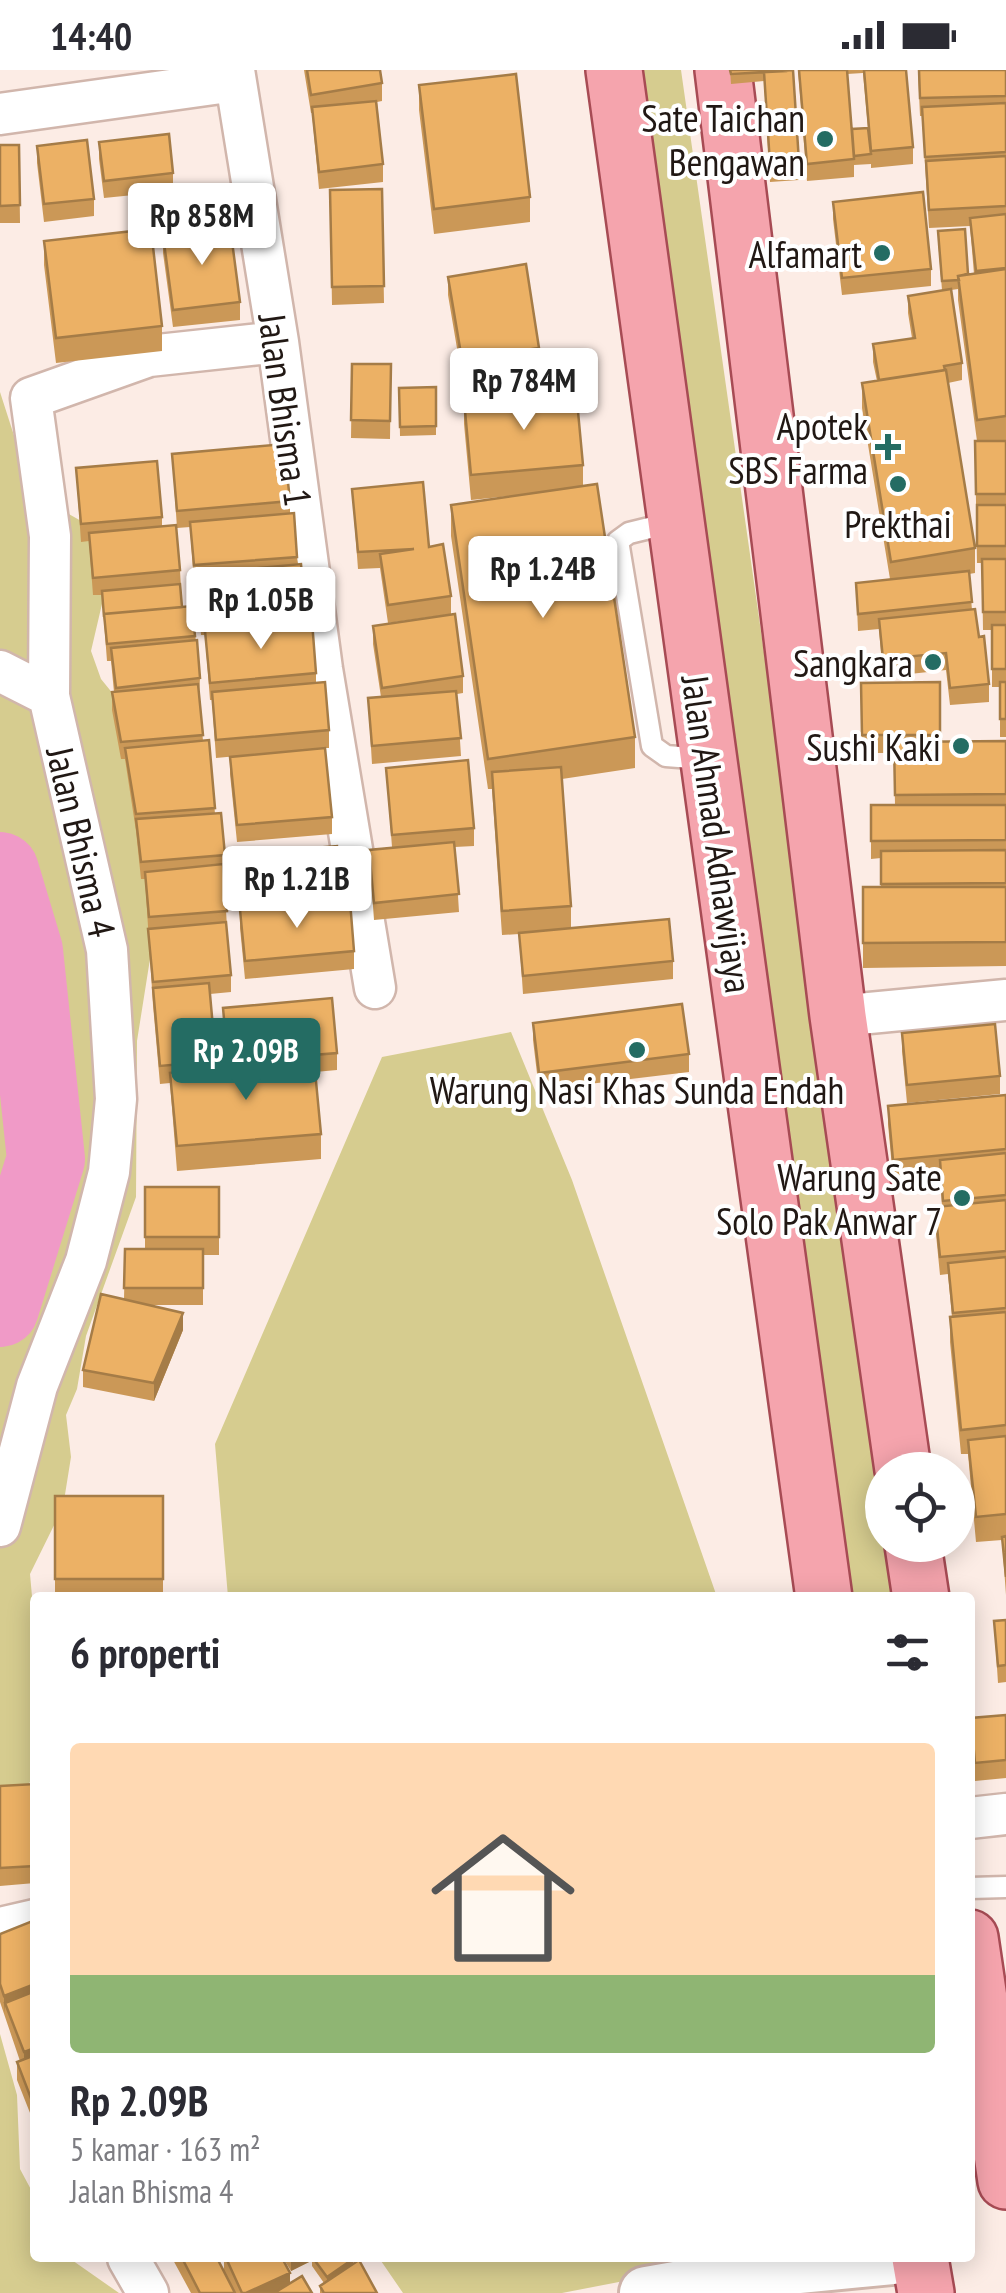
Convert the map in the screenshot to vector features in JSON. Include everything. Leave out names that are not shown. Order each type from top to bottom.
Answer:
[{"type":"main road","name":"Jalan Ahmad Adnawijaya","points":[[614,70],[823,1592]]},
{"type":"main road","points":[[723,70],[838,1016],[899,1452]]},
{"type":"main road","points":[[916,1562],[920,1592]]},
{"type":"main road","points":[[975,1970],[1005,2164]]},
{"type":"main road","points":[[921,2262],[926,2293]]},
{"type":"street","points":[[0,114],[234,75]]},
{"type":"street","name":"Jalan Bhisma 1","points":[[234,75],[278,342],[322,669],[375,988]]},
{"type":"street","name":"Jalan Bhisma 4","points":[[0,1526],[37,1386],[86,1260],[109,1172],[116,1099],[107,950],[48,696],[50,536],[16,408],[149,356],[278,342]]},
{"type":"street","points":[[0,672],[48,696]]},
{"type":"street","points":[[838,1016],[1006,1000]]},
{"type":"street","points":[[975,1817],[1006,1814]]},
{"type":"street","points":[[0,1928],[30,1921]]},
{"type":"street","points":[[130,2262],[148,2293]]},
{"type":"street","points":[[646,2293],[788,2268],[850,2262]]},
{"type":"lane","points":[[975,1888],[1006,1887]]},
{"type":"shaded area","points":[[619,70],[681,70],[878,1452],[865,1452],[865,1562],[894,1562],[898,1592],[842,1592]]},
{"type":"shaded area","points":[[0,392],[27,476],[44,500],[90,526],[109,574],[91,651],[101,679],[118,700],[163,877],[137,1041],[136,1197],[86,1336],[77,1389],[66,1415],[71,1457],[63,1507],[30,1574],[30,1782],[25,1789],[0,1802],[0,1489],[6,1441],[0,1438],[0,1343],[36,1315],[36,1245],[9,1242],[0,1236],[0,1028],[32,1035],[0,1005]]},
{"type":"shaded area","points":[[511,1032],[572,1180],[715,1592],[228,1592],[215,1444],[382,1057]]},
{"type":"shaded area","points":[[0,2034],[17,2095],[20,2169],[30,2188],[30,2262],[75,2262],[119,2293],[0,2293]]},
{"type":"shaded area","points":[[382,2262],[722,2262],[562,2293],[403,2293]]},
{"type":"building","points":[[307,70],[380,70],[382,83],[311,95]]},
{"type":"building","points":[[730,70],[786,70],[786,71],[731,74]]},
{"type":"building","points":[[793,70],[799,162],[770,164],[764,72]]},
{"type":"building","points":[[799,70],[847,70],[854,159],[807,164]]},
{"type":"building","points":[[864,70],[906,70],[913,147],[871,151]]},
{"type":"building","points":[[919,70],[1006,70],[1006,96],[920,98]]},
{"type":"building","points":[[516,74],[530,197],[434,209],[419,85]]},
{"type":"building","points":[[376,101],[383,164],[319,172],[312,107]]},
{"type":"building","points":[[1006,103],[1006,152],[925,157],[922,107]]},
{"type":"building","points":[[868,128],[871,154],[854,156],[852,129]]},
{"type":"building","points":[[169,134],[173,173],[104,181],[99,142]]},
{"type":"building","points":[[87,140],[94,199],[44,204],[37,146]]},
{"type":"building","points":[[0,145],[19,145],[20,205],[0,206]]},
{"type":"building","points":[[1006,156],[1006,206],[929,210],[926,161]]},
{"type":"building","points":[[382,189],[384,286],[332,287],[330,190]]},
{"type":"building","name":"Alfamart","points":[[923,192],[931,269],[842,278],[833,202]]},
{"type":"building","points":[[1006,214],[1006,268],[976,271],[970,218]]},
{"type":"building","points":[[230,226],[240,302],[173,310],[163,235]]},
{"type":"building","points":[[151,229],[162,326],[56,338],[44,241]]},
{"type":"building","points":[[965,229],[968,274],[958,276],[959,280],[942,281],[938,231]]},
{"type":"building","points":[[526,264],[539,348],[462,360],[448,277]]},
{"type":"building","points":[[1006,269],[1006,416],[977,420],[958,276]]},
{"type":"building","points":[[951,289],[962,363],[944,366],[945,370],[879,380],[873,344],[915,338],[908,296]]},
{"type":"building","points":[[352,364],[391,364],[390,421],[351,420]]},
{"type":"building","points":[[946,370],[975,548],[891,562],[862,383]]},
{"type":"building","points":[[436,387],[436,426],[400,427],[399,388]]},
{"type":"building","points":[[576,390],[583,465],[471,475],[464,400]]},
{"type":"building","points":[[975,441],[1006,441],[1006,494],[976,494]]},
{"type":"building","points":[[284,444],[290,501],[177,511],[172,454]]},
{"type":"building","points":[[157,461],[162,517],[81,524],[76,468]]},
{"type":"building","points":[[423,482],[429,547],[443,544],[451,596],[388,605],[380,554],[414,549],[358,552],[352,489]]},
{"type":"building","points":[[597,484],[635,737],[488,759],[451,505]]},
{"type":"building","points":[[977,505],[1006,505],[1006,546],[977,546]]},
{"type":"building","points":[[294,513],[297,557],[194,565],[190,522]]},
{"type":"building","points":[[176,525],[180,570],[93,578],[89,533]]},
{"type":"building","points":[[982,559],[1006,559],[1006,612],[983,612]]},
{"type":"building","points":[[301,564],[305,609],[201,618],[197,574]]},
{"type":"building","points":[[969,571],[972,602],[858,614],[856,583]]},
{"type":"building","points":[[180,584],[182,607],[104,617],[102,591]]},
{"type":"building","points":[[192,606],[195,636],[107,644],[104,614]]},
{"type":"building","name":"Sangkara","points":[[975,609],[979,637],[984,636],[989,684],[950,688],[946,653],[883,659],[879,619]]},
{"type":"building","points":[[455,614],[463,676],[382,688],[373,626]]},
{"type":"building","points":[[312,621],[316,673],[210,683],[205,631]]},
{"type":"building","points":[[992,625],[1006,625],[1006,669],[992,669]]},
{"type":"building","points":[[197,640],[200,678],[116,688],[111,648]]},
{"type":"building","points":[[325,682],[329,730],[216,740],[212,692]]},
{"type":"building","points":[[940,682],[940,735],[862,735],[861,683]]},
{"type":"building","points":[[1000,682],[1006,682],[1006,719],[1000,719]]},
{"type":"building","points":[[198,684],[203,735],[121,742],[112,692]]},
{"type":"building","points":[[456,691],[461,738],[372,746],[368,698]]},
{"type":"building","points":[[209,740],[215,808],[136,814],[125,748]]},
{"type":"building","points":[[1006,741],[1006,794],[895,795],[894,742]]},
{"type":"building","points":[[325,748],[332,817],[237,825],[230,757]]},
{"type":"building","points":[[468,760],[474,828],[392,835],[386,768]]},
{"type":"building","points":[[561,767],[571,906],[502,911],[492,772]]},
{"type":"building","points":[[871,805],[1006,805],[1006,840],[871,841]]},
{"type":"building","points":[[221,813],[225,855],[141,862],[136,819]]},
{"type":"building","points":[[454,842],[459,894],[374,903],[369,850]]},
{"type":"building","points":[[337,846],[342,894],[269,900],[265,852]]},
{"type":"building","points":[[1006,850],[1006,883],[881,884],[881,851]]},
{"type":"building","points":[[223,864],[227,911],[149,917],[145,872]]},
{"type":"building","points":[[863,887],[1006,887],[1006,942],[863,943]]},
{"type":"building","points":[[350,901],[354,951],[245,961],[240,910]]},
{"type":"building","points":[[669,919],[673,961],[523,976],[519,933]]},
{"type":"building","points":[[226,922],[231,975],[153,982],[148,929]]},
{"type":"building","points":[[209,983],[216,1061],[160,1066],[153,988]]},
{"type":"building","points":[[332,998],[337,1053],[228,1062],[223,1008]]},
{"type":"building","points":[[682,1004],[689,1054],[539,1073],[533,1023]]},
{"type":"building","points":[[995,1024],[1000,1076],[907,1085],[902,1033]]},
{"type":"building","points":[[314,1060],[321,1134],[177,1146],[170,1073]]},
{"type":"building","points":[[1006,1095],[1006,1149],[893,1160],[888,1106]]},
{"type":"building","points":[[1006,1153],[1006,1195],[943,1201],[940,1160]]},
{"type":"building","points":[[145,1187],[219,1187],[219,1237],[145,1237]]},
{"type":"building","points":[[1006,1200],[1006,1251],[940,1257],[935,1207]]},
{"type":"building","points":[[125,1249],[203,1249],[203,1288],[124,1288]]},
{"type":"building","points":[[1006,1257],[1006,1308],[953,1313],[948,1263]]},
{"type":"building","points":[[101,1294],[183,1313],[154,1383],[83,1370]]},
{"type":"building","points":[[1006,1312],[1006,1425],[961,1430],[950,1317]]},
{"type":"building","points":[[1006,1436],[1006,1514],[976,1517],[975,1452],[969,1452],[968,1440]]},
{"type":"building","points":[[55,1496],[163,1496],[163,1579],[55,1579]]},
{"type":"building","points":[[1006,1536],[1006,1577],[1002,1537]]},
{"type":"building","points":[[1006,1620],[1006,1665],[998,1666],[994,1621]]},
{"type":"building","points":[[1006,1715],[1006,1760],[975,1763],[975,1718]]},
{"type":"building","points":[[30,1784],[30,1866],[0,1868],[0,1786]]},
{"type":"building","points":[[30,1922],[30,1986],[4,1996],[0,1984],[0,1934]]},
{"type":"building","points":[[30,1993],[30,2050],[24,2052],[5,2003]]},
{"type":"building","points":[[30,2057],[30,2096],[17,2062]]},
{"type":"building","points":[[184,2262],[219,2262],[235,2293],[200,2293]]},
{"type":"building","points":[[228,2262],[284,2262],[290,2273],[242,2293]]},
{"type":"building","points":[[316,2262],[349,2262],[327,2277]]},
{"type":"building","points":[[360,2262],[377,2293],[324,2293],[320,2286]]},
{"type":"building","points":[[302,2276],[312,2293],[274,2293]]},
{"type":"waterway","points":[[0,871],[24,951],[46,1159],[0,1308]]},
{"type":"place","name":"Sate Taichan Bengawan","points":[[825,139]]},
{"type":"place","name":"Alfamart","points":[[882,253]]},
{"type":"place","name":"Apotek SBS Farma","points":[[888,447]]},
{"type":"place","name":"Prekthai","points":[[898,484]]},
{"type":"place","name":"Sangkara","points":[[933,662]]},
{"type":"place","name":"Sushi Kaki","points":[[961,746]]},
{"type":"place","name":"Warung Nasi Khas Sunda Endah","points":[[637,1050]]},
{"type":"place","name":"Warung Sate Solo Pak Anwar 7","points":[[962,1198]]}]
